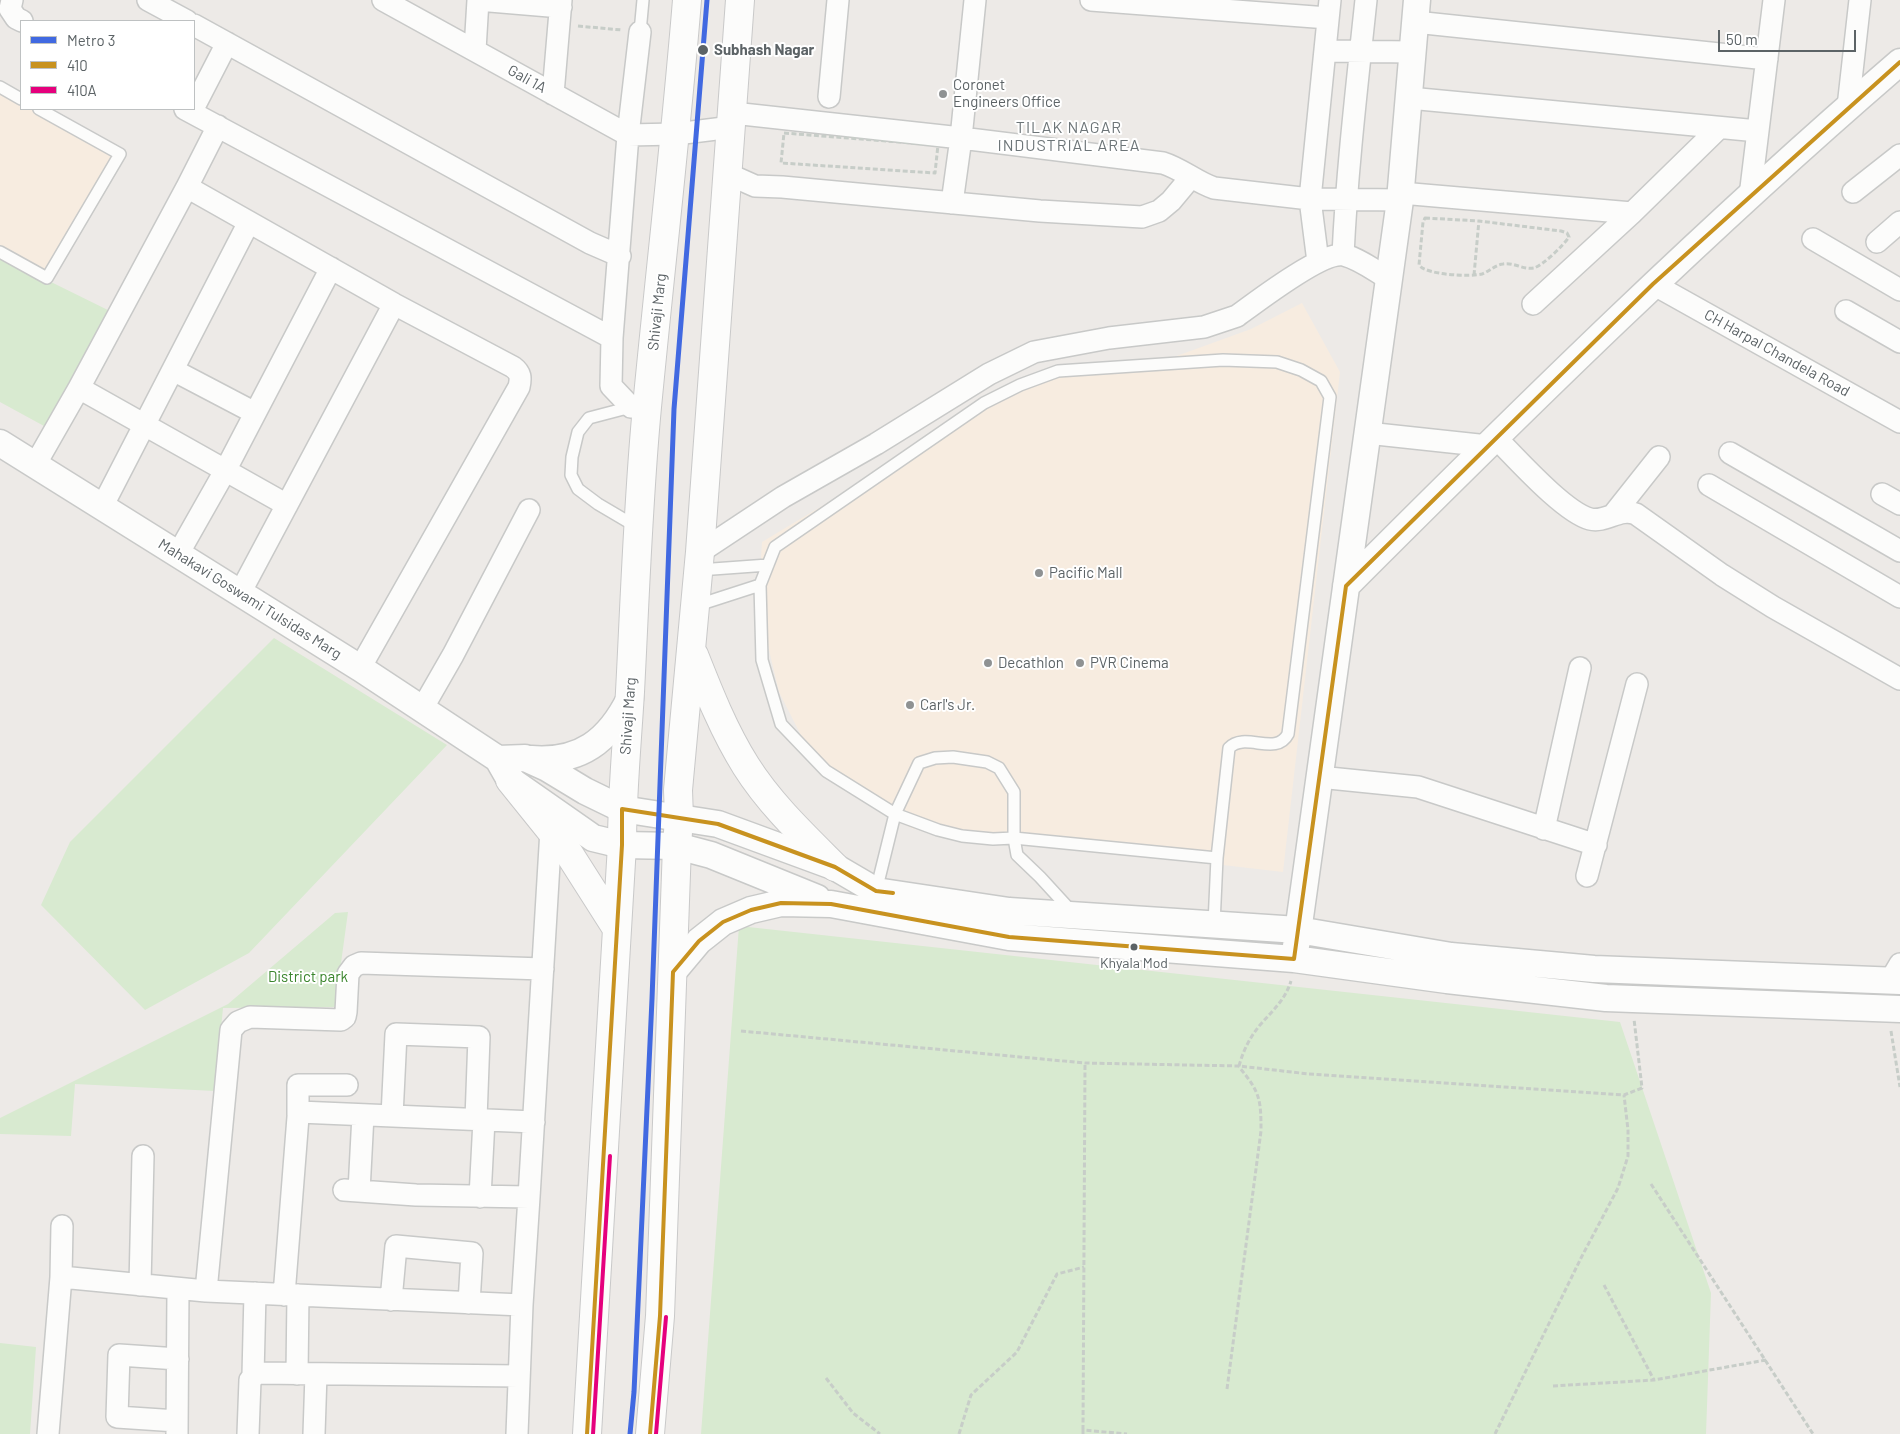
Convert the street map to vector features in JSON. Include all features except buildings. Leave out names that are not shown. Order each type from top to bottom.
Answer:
[{"type":"main road","name":"Shivaji Marg","points":[[587,1434],[622,845],[622,809],[630,698],[638,527],[639,408],[676,134],[687,0]]},
{"type":"main road","points":[[650,1434],[660,1316],[676,846],[679,818],[678,790],[700,561],[740,0]]},
{"type":"main road","points":[[692,649],[717,714],[746,767],[783,815],[835,867]]},
{"type":"main road","points":[[511,766],[551,830],[592,887],[617,929]]},
{"type":"street","points":[[12,0],[10,9],[16,18],[20,20]]},
{"type":"street","points":[[148,0],[185,20]]},
{"type":"street","name":"Gali 1A","points":[[383,0],[628,135],[676,134],[732,120],[960,138],[1163,163],[1175,167],[1204,185],[1214,188],[1310,199],[1346,200],[1401,196],[1632,213]]},
{"type":"street","points":[[475,50],[478,0],[561,4],[553,94]]},
{"type":"street","points":[[829,97],[838,0]]},
{"type":"street","points":[[952,202],[975,0]]},
{"type":"street","points":[[1091,0],[1329,9],[1310,199],[1318,262]]},
{"type":"street","points":[[1343,255],[1346,200],[1366,0]]},
{"type":"street","points":[[1750,196],[1774,0]]},
{"type":"street","points":[[1848,107],[1860,0]]},
{"type":"street","points":[[1294,959],[1401,196],[1416,11],[1767,59]]},
{"type":"street","points":[[195,26],[590,243],[620,256]]},
{"type":"street","points":[[639,408],[612,386],[612,338],[620,256],[628,135],[640,32]]},
{"type":"street","points":[[195,102],[227,43]]},
{"type":"street","points":[[1325,51],[1413,52]]},
{"type":"street","points":[[1346,586],[1654,284],[1900,62]]},
{"type":"street","points":[[1409,98],[1758,131]]},
{"type":"street","points":[[193,110],[218,126],[612,338]]},
{"type":"street","points":[[35,465],[79,388],[218,126]]},
{"type":"street","points":[[1533,304],[1632,213],[1719,128]]},
{"type":"street","points":[[1853,192],[1900,155]]},
{"type":"street","points":[[728,174],[755,186],[1040,211],[1142,217],[1158,211],[1172,202],[1191,177]]},
{"type":"street","points":[[187,187],[394,304],[519,371],[519,387],[360,668]]},
{"type":"street","points":[[102,507],[249,222]]},
{"type":"street","points":[[1877,242],[1900,222]]},
{"type":"street","points":[[1813,239],[1900,290]]},
{"type":"street","points":[[700,561],[783,497],[876,444],[989,374],[1034,352],[1110,338],[1204,328],[1226,321],[1237,316],[1304,270],[1334,255],[1343,255],[1360,262],[1389,279]]},
{"type":"street","points":[[178,554],[225,471],[331,268]]},
{"type":"street","name":"CH Harpal Chandela Road","points":[[1654,284],[1900,422]]},
{"type":"street","points":[[240,593],[394,304]]},
{"type":"street","points":[[1846,311],[1900,342]]},
{"type":"street","points":[[173,370],[255,413]]},
{"type":"street","points":[[79,388],[288,505]]},
{"type":"street","points":[[1367,433],[1492,442],[1572,510],[1594,519],[1628,511],[1636,514],[1729,580],[1900,680]]},
{"type":"street","name":"Mahakavi Goswami Tulsidas Marg","points":[[0,443],[360,668],[511,766],[593,838],[622,845],[676,846],[711,855],[831,904]]},
{"type":"street","points":[[1730,453],[1900,551]]},
{"type":"street","points":[[1613,515],[1659,457]]},
{"type":"street","points":[[1709,484],[1900,597]]},
{"type":"street","points":[[422,709],[453,655],[529,510]]},
{"type":"street","points":[[1544,829],[1580,668]]},
{"type":"street","points":[[1587,876],[1638,684]]},
{"type":"street","points":[[511,766],[568,757],[588,748],[606,735],[620,718],[630,698]]},
{"type":"street","name":"Mahakavi Goswami Tulsidas Marg","points":[[511,766],[547,768],[585,792],[622,809],[718,824],[835,867],[876,891]]},
{"type":"street","points":[[1319,777],[1418,787],[1596,845]]},
{"type":"street","points":[[517,1434],[522,1305],[551,830]]},
{"type":"street","points":[[876,891],[1008,911],[1298,930],[1451,956],[1594,969],[1897,975]]},
{"type":"street","points":[[673,972],[698,941],[723,922],[751,910],[781,903],[831,904],[1009,937],[1294,959],[1447,980],[1606,998],[1893,1008]]},
{"type":"street","points":[[206,1291],[231,1030],[238,1022],[250,1018],[341,1020],[345,1017],[346,1012],[348,974],[354,966],[361,963],[543,970]]},
{"type":"street","points":[[392,1116],[396,1034],[479,1037],[480,1197]]},
{"type":"street","points":[[314,1434],[307,1374],[291,1295],[298,1085],[346,1085]]},
{"type":"street","points":[[298,1115],[302,1112],[534,1122]]},
{"type":"street","points":[[363,1114],[351,1191],[416,1195],[529,1197]]},
{"type":"street","points":[[140,1285],[143,1156]]},
{"type":"street","points":[[48,1434],[61,1277],[62,1226]]},
{"type":"street","points":[[391,1300],[396,1246],[472,1253],[469,1303]]},
{"type":"street","points":[[61,1277],[206,1291],[522,1305]]},
{"type":"street","points":[[178,1289],[178,1359],[177,1427],[117,1417],[120,1355],[178,1359]]},
{"type":"street","points":[[253,1376],[255,1293]]},
{"type":"street","points":[[248,1434],[250,1380],[257,1373],[519,1376]]},
{"type":"lane","points":[[640,32],[643,0]]},
{"type":"lane","points":[[0,87],[20,98]]},
{"type":"lane","points":[[0,252],[47,278],[120,154],[41,110]]},
{"type":"lane","points":[[1214,924],[1217,858],[1229,748],[1233,744],[1241,742],[1279,744],[1285,740],[1288,734],[1330,397],[1321,381],[1301,370],[1277,362],[1258,360],[1223,360],[1058,371],[1020,385],[984,403],[775,547],[760,585],[762,660],[781,724],[826,771],[895,814],[938,830],[962,836],[993,839],[1014,838],[1217,858]]},
{"type":"lane","points":[[638,527],[598,504],[578,489],[571,475],[572,457],[578,432],[589,418],[639,408]]},
{"type":"lane","points":[[700,561],[768,564]]},
{"type":"lane","points":[[695,606],[760,585]]},
{"type":"lane","points":[[876,891],[895,814],[919,763],[935,758],[953,757],[987,762],[999,768],[1014,792],[1014,838],[1017,855],[1074,914]]},
{"type":"path","points":[[577,26],[640,32]]},
{"type":"path","points":[[784,133],[938,145],[935,172],[888,170],[781,163],[784,133]]},
{"type":"path","points":[[1425,218],[1479,221],[1565,232],[1568,237],[1553,253],[1534,268],[1502,264],[1482,274],[1474,275],[1439,273],[1423,269],[1419,265],[1425,218]]},
{"type":"path","points":[[1474,275],[1479,221]]},
{"type":"path","points":[[1239,1066],[1243,1051],[1249,1041],[1259,1026],[1277,1008],[1286,994],[1291,981],[1294,959]]},
{"type":"path","points":[[741,1031],[1085,1064],[1239,1066],[1309,1074],[1624,1095],[1642,1088],[1631,999]]},
{"type":"path","points":[[1893,1008],[1900,1087]]},
{"type":"path","points":[[1085,1064],[1083,1432],[1127,1434]]},
{"type":"path","points":[[1227,1389],[1261,1131],[1261,1104],[1254,1085],[1239,1066]]},
{"type":"path","points":[[1495,1434],[1581,1258],[1618,1188],[1628,1156],[1628,1130],[1624,1095]]},
{"type":"path","points":[[1651,1184],[1813,1434]]},
{"type":"path","points":[[959,1434],[971,1395],[1017,1352],[1057,1274],[1084,1268]]},
{"type":"path","points":[[1604,1285],[1654,1380]]},
{"type":"path","points":[[1553,1386],[1654,1380],[1766,1360]]},
{"type":"path","points":[[826,1378],[853,1414],[880,1434]]},
{"type":"shaded area","points":[[0,87],[20,98],[20,110],[41,110],[120,154],[47,278],[0,252]]},
{"type":"shaded area","name":"Pacific Mall","points":[[1302,303],[1340,372],[1283,872],[913,829],[855,797],[812,757],[779,692],[758,604],[762,542],[985,408],[1074,364],[1149,366],[1251,329]]},
{"type":"green space","points":[[0,254],[118,315],[55,432],[0,402]]},
{"type":"green space","points":[[274,638],[447,745],[249,953],[145,1010],[41,905],[70,842]]},
{"type":"green space","name":"District park","points":[[348,912],[335,1007],[223,1008],[215,1091],[75,1084],[71,1136],[0,1134],[0,1118],[228,1004],[335,913]]},
{"type":"green space","points":[[739,926],[1620,1022],[1711,1293],[1706,1434],[701,1434]]},
{"type":"green space","points":[[0,1343],[36,1347],[30,1434],[0,1434]]},
{"type":"metro line","name":"3","points":[[630,1434],[634,1392],[652,999],[674,409],[707,0]]},
{"type":"transit line","name":"410","points":[[650,1434],[660,1316],[673,972],[699,941],[723,922],[751,910],[781,903],[831,904],[1009,937],[1294,959],[1346,586],[1653,284],[1900,62]]},
{"type":"transit line","name":"410","points":[[587,1434],[622,845],[622,809],[718,824],[835,867],[876,891],[893,893]]},
{"type":"transit line","name":"410A","points":[[593,1434],[610,1156]]},
{"type":"transit line","name":"410A","points":[[656,1434],[666,1317]]},
{"type":"place","name":"Subhash Nagar","points":[[703,50]]},
{"type":"place","name":"Coronet Engineers Office","points":[[943,94]]},
{"type":"place","name":"Pacific Mall","points":[[1039,573]]},
{"type":"place","name":"Decathlon","points":[[988,663]]},
{"type":"place","name":"PVR Cinema","points":[[1080,663]]},
{"type":"place","name":"Carl's Jr.","points":[[910,705]]},
{"type":"place","name":"Khyala Mod","points":[[1134,947]]},
{"type":"district","name":"TILAK NAGAR INDUSTRIAL AREA","points":[[1069,137]]}]
